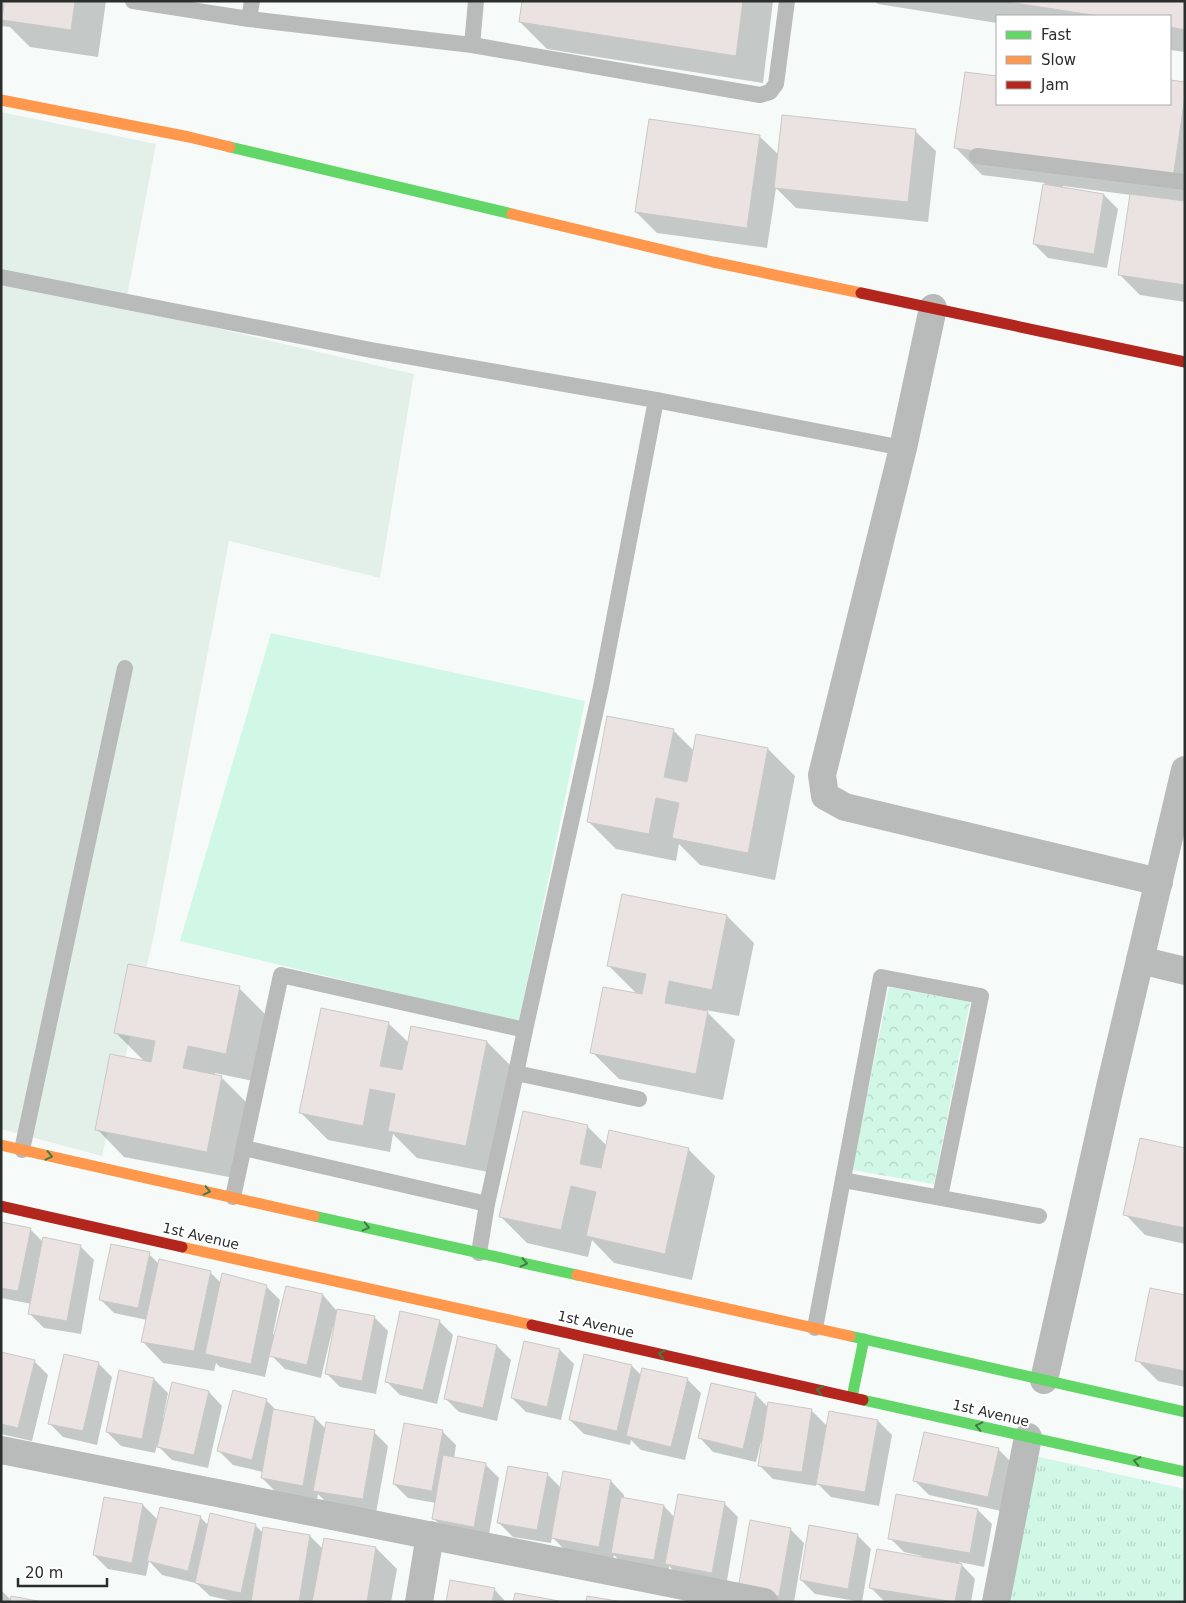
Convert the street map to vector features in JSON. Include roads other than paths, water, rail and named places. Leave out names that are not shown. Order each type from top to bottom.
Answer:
[{"type":"main road","points":[[1,100],[189,137],[713,262],[1185,362]]},
{"type":"main road","points":[[1,1145],[1185,1412]]},
{"type":"main road","name":"1st Avenue","points":[[1,1206],[1185,1472]]},
{"type":"main road","points":[[852,1397],[864,1339]]},
{"type":"street","points":[[933,308],[902,448],[822,774],[824,796],[845,807],[1158,882]]},
{"type":"street","points":[[1044,1380],[1185,770]]},
{"type":"street","points":[[1140,960],[1185,971]]},
{"type":"street","points":[[996,1602],[1028,1437]]},
{"type":"street","points":[[1,1450],[764,1602]]},
{"type":"street","points":[[420,1602],[430,1535]]},
{"type":"lane","points":[[133,1],[250,19],[472,45],[760,95],[770,92],[776,84],[787,1]]},
{"type":"lane","points":[[250,19],[252,1]]},
{"type":"lane","points":[[472,45],[476,1]]},
{"type":"lane","points":[[977,156],[1185,182]]},
{"type":"lane","points":[[1,277],[371,350],[656,400],[902,448]]},
{"type":"lane","points":[[479,1253],[487,1204],[601,687],[656,400]]},
{"type":"lane","points":[[22,1150],[125,668]]},
{"type":"lane","points":[[233,1197],[281,975],[526,1030]]},
{"type":"lane","points":[[815,1328],[881,977],[981,996],[940,1197]]},
{"type":"lane","points":[[516,1073],[639,1099]]},
{"type":"lane","points":[[244,1148],[487,1204]]},
{"type":"lane","points":[[843,1180],[1039,1216]]}]
